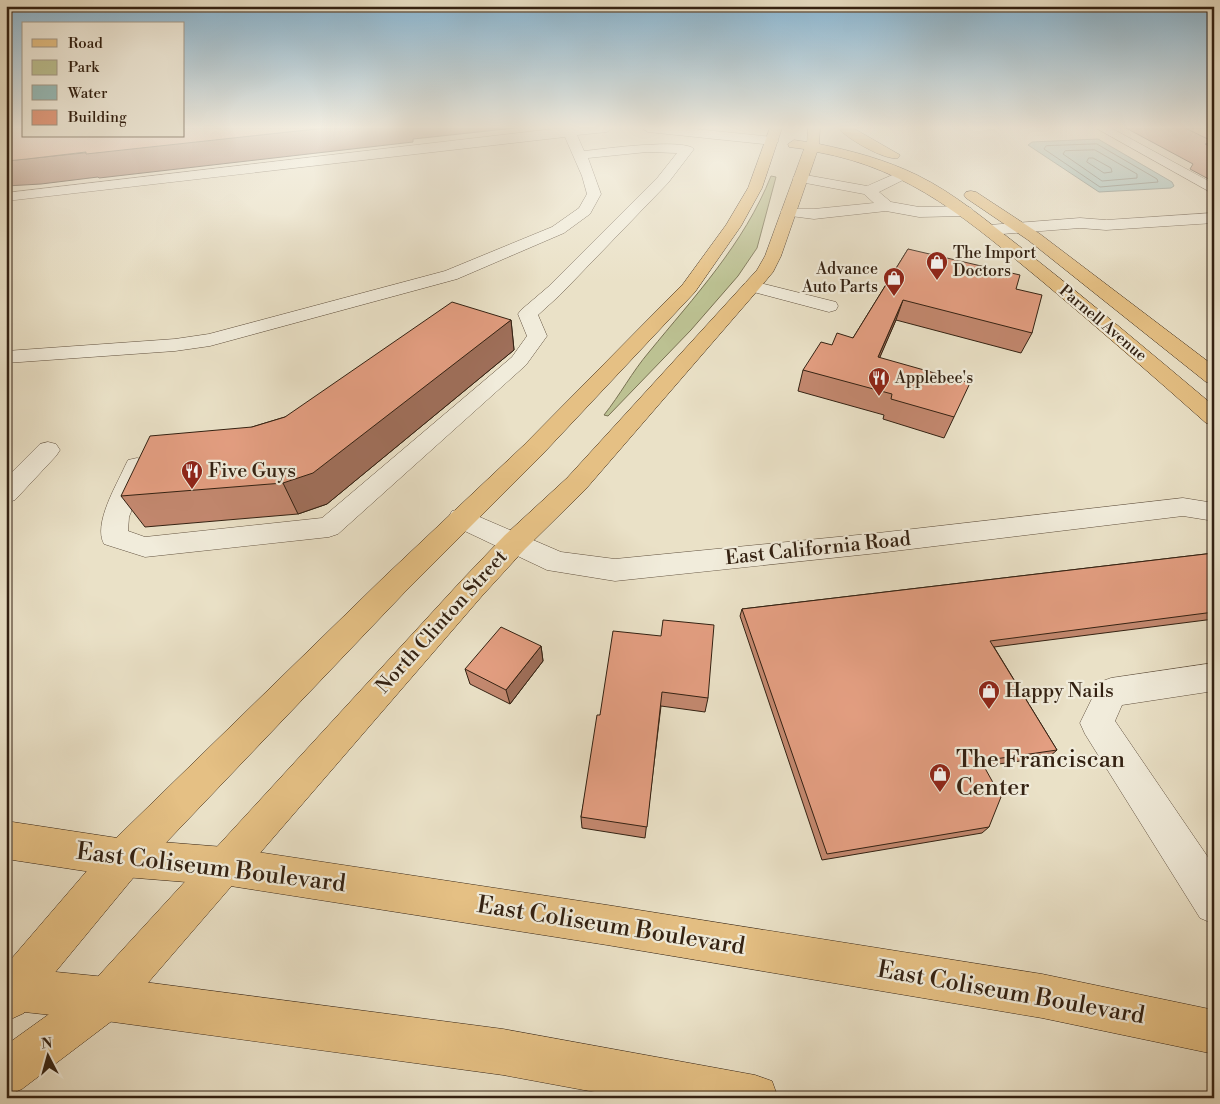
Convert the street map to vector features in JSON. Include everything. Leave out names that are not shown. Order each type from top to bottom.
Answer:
[{"type":"main road","points":[[9,994],[124,858],[461,518],[532,452],[689,288],[710,260],[747,203],[758,180]]},
{"type":"main road","name":"North Clinton Street","points":[[6,1073],[106,999],[414,652],[515,542],[576,484],[752,286],[764,272],[773,256],[799,180]]},
{"type":"main road","name":"Parnell Avenue","points":[[921,180],[966,211],[1068,293],[1214,418]]},
{"type":"main road","name":"Parnell Avenue","points":[[940,180],[977,198],[1027,232],[1134,313],[1214,377]]},
{"type":"main road","name":"East Coliseum Boulevard","points":[[6,840],[124,858],[224,866],[607,925],[1033,994],[1214,1032]]},
{"type":"main road","points":[[9,994],[106,999],[503,1052],[755,1098]]},
{"type":"street","points":[[6,197],[153,180]]},
{"type":"street","points":[[6,357],[175,345],[210,340],[451,275],[558,230],[585,211],[594,194],[590,180]]},
{"type":"street","points":[[147,444],[116,517],[114,537],[145,547],[329,527],[519,361],[537,336],[528,314],[554,291],[663,180]]},
{"type":"street","points":[[808,180],[869,191],[886,206]]},
{"type":"street","points":[[869,191],[888,180]]},
{"type":"street","points":[[1195,180],[1214,190]]},
{"type":"street","points":[[788,212],[814,214],[886,206],[919,212],[966,211]]},
{"type":"street","points":[[996,235],[1027,232],[1092,232],[1106,226],[1214,218]]},
{"type":"street","points":[[752,286],[828,306]]},
{"type":"street","points":[[6,494],[48,450]]},
{"type":"street","name":"East California Road","points":[[1184,507],[1202,495],[1214,494]]},
{"type":"street","name":"East California Road","points":[[461,518],[557,562],[615,570],[878,543],[1184,507],[1214,512]]},
{"type":"street","points":[[1214,676],[1111,692],[1097,722],[1214,904]]},
{"type":"green space","points":[[769,180],[775,180],[757,248],[738,276],[691,330],[608,416],[604,415],[643,360],[717,269],[760,201]]},
{"type":"water","points":[[1080,180],[1168,180],[1174,186],[1171,188],[1099,192]]},
{"type":"building","points":[[908,249],[1020,275],[1016,289],[1042,295],[1032,333],[903,300],[878,357],[970,383],[954,417],[891,399],[892,394],[803,370],[821,342],[832,345],[837,333],[853,338]]},
{"type":"building","points":[[452,302],[511,320],[313,473],[283,483],[121,496],[150,436],[252,427],[285,417]]},
{"type":"building","points":[[1214,553],[1214,612],[990,641],[1057,750],[981,761],[1001,797],[989,827],[827,854],[742,609]]},
{"type":"building","points":[[663,620],[714,625],[708,698],[662,692],[647,827],[581,817],[597,715],[600,715],[613,631],[661,636]]},
{"type":"building","points":[[501,627],[541,646],[506,690],[465,669]]},
{"type":"place","name":"The Import Doctors","points":[[937,281]]},
{"type":"place","name":"Advance Auto Parts","points":[[894,297]]},
{"type":"place","name":"Applebee's","points":[[879,397]]},
{"type":"place","name":"Five Guys","points":[[192,490]]},
{"type":"place","name":"Happy Nails","points":[[989,710]]},
{"type":"place","name":"The Franciscan Center","points":[[940,793]]}]
